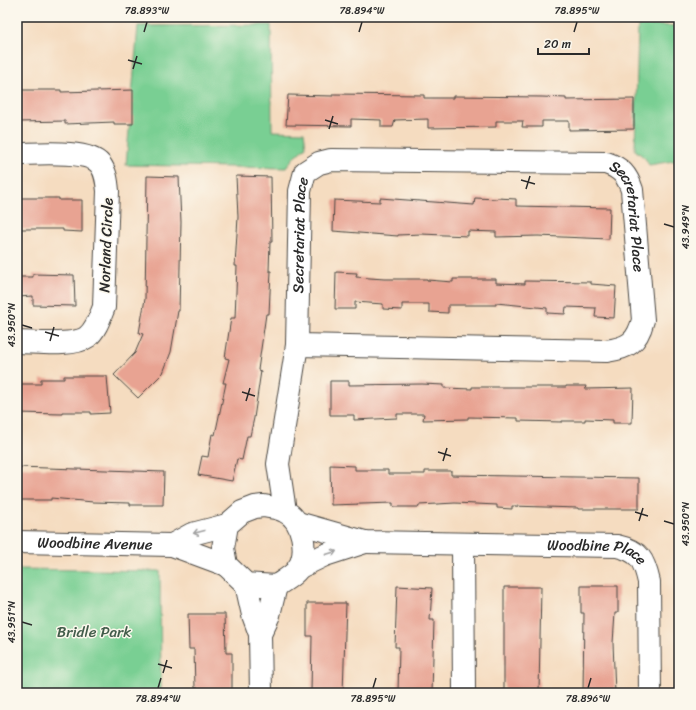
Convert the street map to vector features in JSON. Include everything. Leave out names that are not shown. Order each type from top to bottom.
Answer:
[{"type":"street","name":"Norland Circle","points":[[17,154],[87,156],[100,163],[106,175],[108,191],[104,307],[98,324],[87,336],[74,342],[17,342]]},
{"type":"street","name":"Secretariat Place","points":[[255,507],[278,464],[296,345],[300,191],[305,172],[319,163],[331,160],[606,163],[618,167],[627,176],[632,190],[643,320],[640,333],[632,343],[619,349],[606,351],[296,345]]},
{"type":"street","name":"Secretariat Place","points":[[278,464],[292,517]]},
{"type":"street","points":[[260,634],[269,615],[276,586],[298,568],[303,546],[292,517],[263,506],[255,507],[242,512],[227,525],[223,548],[226,565],[246,584],[253,615],[260,634],[261,693]]},
{"type":"street","name":"Woodbine Place","points":[[292,517],[364,542],[463,545],[617,546],[630,549],[638,554],[646,567],[649,582],[650,693]]},
{"type":"street","name":"Woodbine Avenue","points":[[172,545],[192,534],[227,525]]},
{"type":"street","name":"Woodbine Avenue","points":[[17,542],[172,545],[226,565]]},
{"type":"street","name":"Woodbine Place","points":[[298,568],[325,555],[364,542]]},
{"type":"street","points":[[463,545],[464,693]]},
{"type":"street","points":[[246,584],[276,586]]},
{"type":"green space","points":[[271,25],[272,131],[304,132],[306,147],[294,157],[286,168],[126,165],[138,26]]},
{"type":"green space","points":[[638,25],[679,26],[679,160],[649,165],[645,158],[635,150]]},
{"type":"green space","name":"Bridle Park","points":[[17,569],[160,571],[161,693],[17,693]]},
{"type":"building","points":[[19,90],[61,90],[61,92],[133,90],[133,124],[114,124],[114,122],[65,124],[65,121],[19,122]]},
{"type":"building","points":[[333,94],[424,95],[424,98],[453,98],[453,96],[542,97],[566,98],[566,100],[634,99],[634,129],[569,130],[569,121],[542,121],[542,127],[522,127],[523,121],[496,121],[496,127],[428,128],[428,119],[395,120],[393,127],[381,127],[381,120],[351,119],[351,126],[286,125],[288,95],[333,96]]},
{"type":"building","points":[[147,176],[179,177],[181,222],[179,311],[171,352],[163,373],[138,398],[114,375],[135,353],[143,334],[139,333],[145,299]]},
{"type":"building","points":[[236,176],[271,177],[272,242],[270,242],[269,271],[271,271],[269,314],[266,314],[258,370],[261,371],[254,418],[250,436],[247,436],[242,460],[237,459],[232,481],[198,475],[202,456],[208,457],[212,434],[215,435],[226,383],[223,383],[229,359],[225,358],[231,318],[235,318],[237,266],[235,266],[238,217]]},
{"type":"building","points":[[17,198],[59,198],[59,200],[82,200],[82,232],[63,231],[63,229],[17,229]]},
{"type":"building","points":[[380,198],[474,205],[475,198],[497,198],[516,199],[516,206],[610,208],[609,239],[538,236],[496,237],[496,232],[468,231],[468,236],[421,234],[398,236],[333,231],[334,200],[380,202]]},
{"type":"building","points":[[336,272],[357,273],[356,277],[384,279],[427,279],[453,282],[453,279],[496,279],[496,283],[525,284],[525,281],[591,282],[591,284],[616,286],[614,318],[595,317],[596,308],[566,307],[565,314],[547,313],[547,308],[496,303],[496,305],[448,305],[448,313],[429,312],[429,304],[402,304],[402,310],[383,309],[383,304],[355,302],[355,309],[335,309]]},
{"type":"building","points":[[33,274],[74,275],[75,306],[33,305],[33,296],[17,297],[17,277],[33,277]]},
{"type":"building","points":[[64,376],[107,376],[110,413],[18,413],[17,384],[41,384],[41,379],[64,379]]},
{"type":"building","points":[[330,381],[349,381],[349,385],[422,384],[444,385],[444,388],[472,389],[472,387],[566,386],[586,386],[585,389],[633,388],[632,423],[613,423],[613,420],[585,419],[585,421],[562,422],[518,421],[518,418],[468,417],[468,419],[423,420],[424,414],[397,414],[397,418],[354,420],[354,415],[330,415]]},
{"type":"building","points":[[330,465],[355,466],[355,470],[388,470],[388,474],[425,474],[425,471],[451,471],[451,475],[639,478],[639,509],[578,509],[512,506],[512,509],[497,508],[497,505],[455,503],[419,505],[419,507],[393,507],[393,503],[331,505]]},
{"type":"building","points":[[18,467],[164,472],[163,505],[130,505],[130,503],[93,502],[51,498],[51,500],[18,500]]},
{"type":"building","points":[[397,586],[432,588],[430,620],[434,620],[432,693],[398,693],[399,647],[395,647]]},
{"type":"building","points":[[581,586],[618,586],[618,613],[615,613],[613,643],[615,693],[583,693],[584,613],[581,613]]},
{"type":"building","points":[[504,587],[541,587],[539,693],[504,693]]},
{"type":"building","points":[[307,603],[346,603],[343,693],[311,693],[312,636],[307,636]]},
{"type":"building","points":[[188,614],[225,614],[226,653],[232,653],[232,693],[198,693],[198,688],[195,688],[194,649],[189,649]]}]
